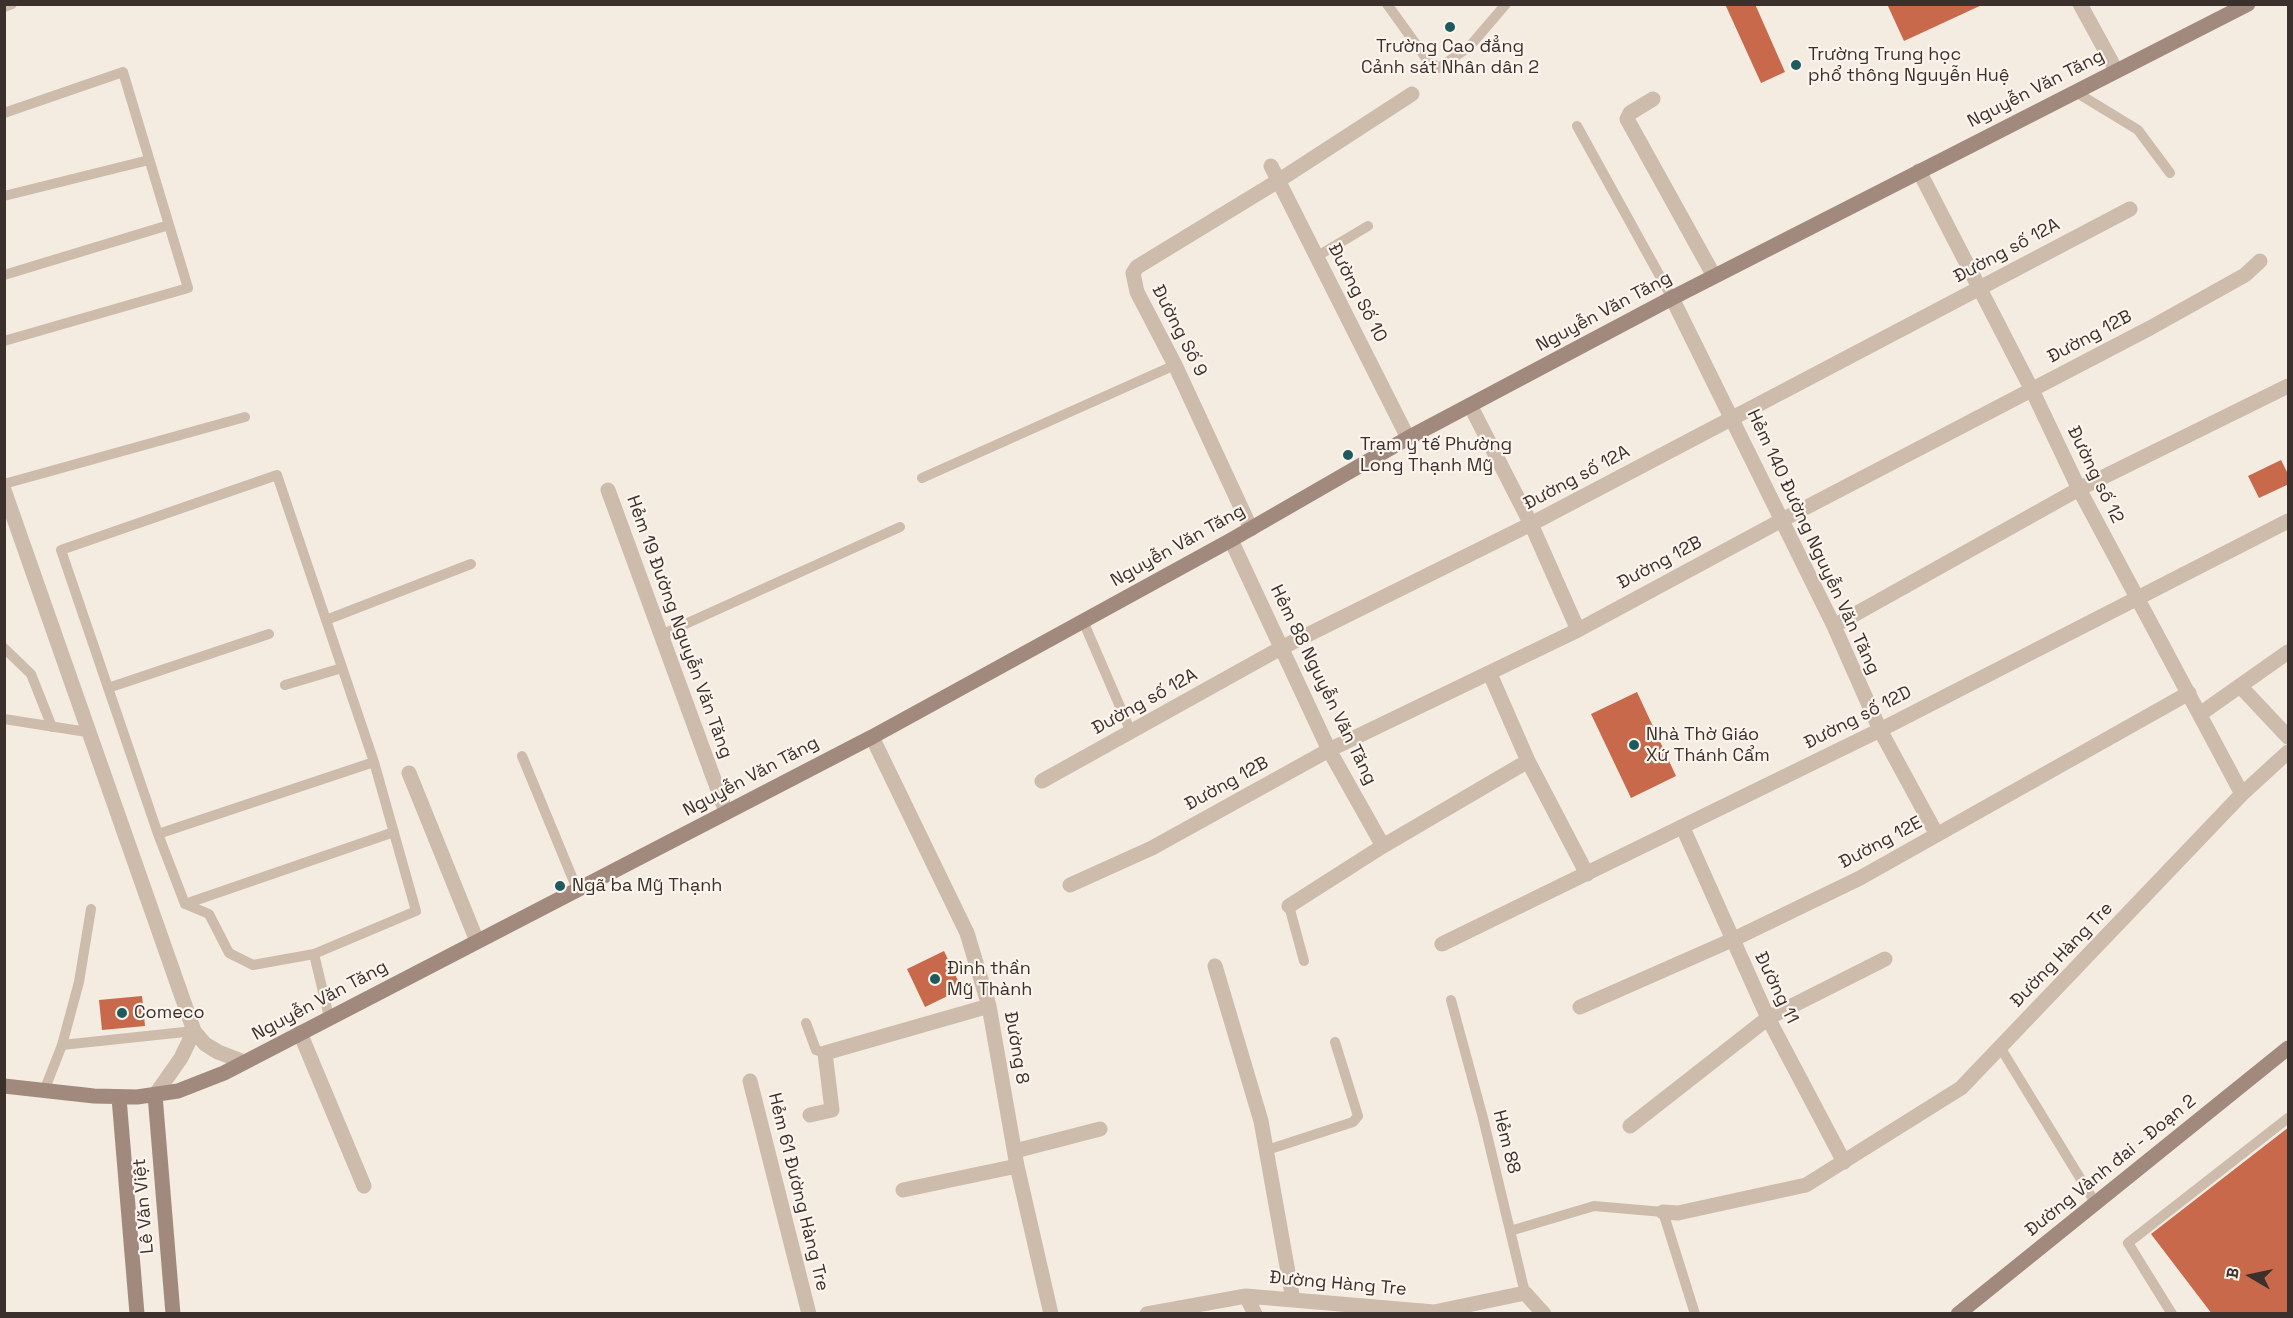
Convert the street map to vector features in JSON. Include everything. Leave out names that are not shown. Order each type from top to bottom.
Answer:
[{"type":"main road","name":"Nguyễn Văn Tăng","points":[[4,1086],[119,1098],[155,1095],[203,1082],[872,737],[1251,529],[1407,438],[1672,298],[2248,4]]},
{"type":"main road","name":"Đường Vành đai - Đoạn 2","points":[[1958,1314],[2289,1048]]},
{"type":"main road","name":"Lê Văn Việt","points":[[155,1095],[173,1314]]},
{"type":"main road","name":"Lê Văn Việt","points":[[119,1098],[137,1314]]},
{"type":"street","points":[[2080,4],[2116,70]]},
{"type":"street","points":[[1278,181],[1412,94]]},
{"type":"street","points":[[1653,99],[1630,113],[1627,119],[1714,276]]},
{"type":"street","name":"Đường Số 10","points":[[1271,166],[1407,438]]},
{"type":"street","name":"Đường số 12","points":[[1918,171],[1977,289],[2032,390],[2079,489],[2242,794]]},
{"type":"street","name":"Đường Số 9","points":[[1251,529],[1175,365],[1137,292],[1133,273],[1137,267],[1278,181]]},
{"type":"street","name":"Đường số 12A","points":[[1042,781],[1281,648],[1531,524],[2130,209]]},
{"type":"street","name":"Đường 12B","points":[[1070,885],[1152,848],[1329,750],[1578,630],[2245,275],[2260,261]]},
{"type":"street","name":"Hẻm 140 Đường Nguyễn Văn Tăng","points":[[1672,298],[1834,626],[1880,730],[1937,835]]},
{"type":"street","points":[[1834,626],[2079,489],[2289,386]]},
{"type":"street","points":[[1470,405],[1531,524],[1578,630]]},
{"type":"street","points":[[4,490],[87,732],[194,1031],[205,1044],[218,1052],[244,1062]]},
{"type":"street","name":"Hẻm 19 Đường Nguyễn Văn Tăng","points":[[608,490],[726,812]]},
{"type":"street","name":"Đường số 12D","points":[[1442,944],[1880,730],[2289,522]]},
{"type":"street","name":"Hẻm 88 Nguyễn Văn Tăng","points":[[1231,540],[1329,750],[1383,846]]},
{"type":"street","points":[[2200,714],[2289,652]]},
{"type":"street","points":[[1490,674],[1528,761],[1587,874]]},
{"type":"street","points":[[2241,687],[2289,737]]},
{"type":"street","name":"Đường 12E","points":[[1580,1007],[1732,940],[1860,878],[2189,693]]},
{"type":"street","name":"Đường 8","points":[[872,737],[967,933],[988,1006],[1016,1158],[1051,1314]]},
{"type":"street","name":"Đường Hàng Tre","points":[[1663,1212],[1678,1214],[1806,1185],[1961,1088],[2242,794],[2289,752]]},
{"type":"street","points":[[1289,906],[1383,846],[1528,761]]},
{"type":"street","points":[[409,773],[477,941]]},
{"type":"street","name":"Đường 11","points":[[1683,828],[1768,1018],[1844,1162]]},
{"type":"street","points":[[1630,1126],[1768,1018],[1885,959]]},
{"type":"street","points":[[1215,966],[1267,1150],[1293,1300]]},
{"type":"street","points":[[810,1115],[832,1110],[825,1053],[988,1006]]},
{"type":"street","points":[[155,1095],[182,1058],[194,1031]]},
{"type":"street","points":[[300,1033],[364,1186]]},
{"type":"street","name":"Hẻm 61 Đường Hàng Tre","points":[[750,1081],[809,1314]]},
{"type":"street","points":[[903,1190],[1016,1158],[1100,1129]]},
{"type":"street","points":[[1525,1293],[1544,1314]]},
{"type":"street","name":"Đường Hàng Tre","points":[[1147,1314],[1246,1296],[1434,1312],[1525,1293]]},
{"type":"street","points":[[1246,1296],[1255,1314]]},
{"type":"lane","points":[[4,7],[12,4]]},
{"type":"lane","points":[[1387,4],[1428,61],[1439,68],[1470,45],[1506,4]]},
{"type":"lane","points":[[4,113],[123,72],[188,288],[4,341]]},
{"type":"lane","points":[[2074,92],[2138,130],[2170,173]]},
{"type":"lane","points":[[1577,126],[1672,298]]},
{"type":"lane","points":[[4,196],[149,159]]},
{"type":"lane","points":[[4,275],[169,225]]},
{"type":"lane","points":[[1316,257],[1368,226]]},
{"type":"lane","points":[[922,478],[1175,365]]},
{"type":"lane","points":[[4,484],[245,417]]},
{"type":"lane","points":[[277,475],[342,668],[374,762],[416,911],[314,954],[253,965],[229,953],[209,914],[185,904],[158,834],[61,550],[277,475]]},
{"type":"lane","points":[[661,635],[900,528]]},
{"type":"lane","points":[[326,620],[471,564]]},
{"type":"lane","points":[[1083,621],[1131,732]]},
{"type":"lane","points":[[108,688],[269,634]]},
{"type":"lane","points":[[4,648],[31,674],[52,727]]},
{"type":"lane","points":[[285,685],[342,668]]},
{"type":"lane","points":[[4,719],[87,732]]},
{"type":"lane","points":[[522,756],[577,889]]},
{"type":"lane","points":[[158,834],[374,762]]},
{"type":"lane","points":[[185,904],[394,832]]},
{"type":"lane","points":[[1289,906],[1304,961]]},
{"type":"lane","points":[[44,1091],[62,1045],[79,982],[91,909]]},
{"type":"lane","points":[[314,954],[329,1017]]},
{"type":"lane","name":"Hẻm 88","points":[[1451,1000],[1483,1118],[1525,1293]]},
{"type":"lane","points":[[806,1023],[816,1050],[825,1053]]},
{"type":"lane","points":[[62,1045],[194,1031]]},
{"type":"lane","points":[[1267,1150],[1353,1122],[1358,1116],[1335,1042]]},
{"type":"lane","points":[[2001,1047],[2096,1204]]},
{"type":"lane","points":[[2172,1314],[2128,1243],[2289,1118]]},
{"type":"lane","points":[[1510,1231],[1594,1206],[1663,1212],[1695,1314]]},
{"type":"building","points":[[1725,4],[1755,4],[1785,72],[1761,83]]},
{"type":"building","points":[[1887,4],[1984,4],[1904,41]]},
{"type":"building","points":[[2281,460],[2289,476],[2289,484],[2259,498],[2248,476]]},
{"type":"building","name":"Nhà Thờ Giáo Xứ Thánh Cẩm","points":[[1637,692],[1676,776],[1631,798],[1591,714]]},
{"type":"building","name":"Đình thần Mỹ Thành","points":[[944,951],[962,989],[925,1007],[907,969]]},
{"type":"building","name":"Comeco","points":[[142,996],[145,1026],[102,1030],[99,1000]]},
{"type":"building","points":[[2289,1127],[2289,1314],[2212,1314],[2151,1234]]},
{"type":"place","name":"Trường Cao đẳng Cảnh sát Nhân dân 2","points":[[1450,27]]},
{"type":"place","name":"Trường Trung học phổ thông Nguyễn Huệ","points":[[1796,65]]},
{"type":"place","name":"Trạm y tế Phường Long Thạnh Mỹ","points":[[1348,455]]},
{"type":"place","name":"Nhà Thờ Giáo Xứ Thánh Cẩm","points":[[1634,745]]},
{"type":"place","name":"Ngã ba Mỹ Thạnh","points":[[560,886]]},
{"type":"place","name":"Đình thần Mỹ Thành","points":[[935,979]]},
{"type":"place","name":"Comeco","points":[[122,1013]]}]
